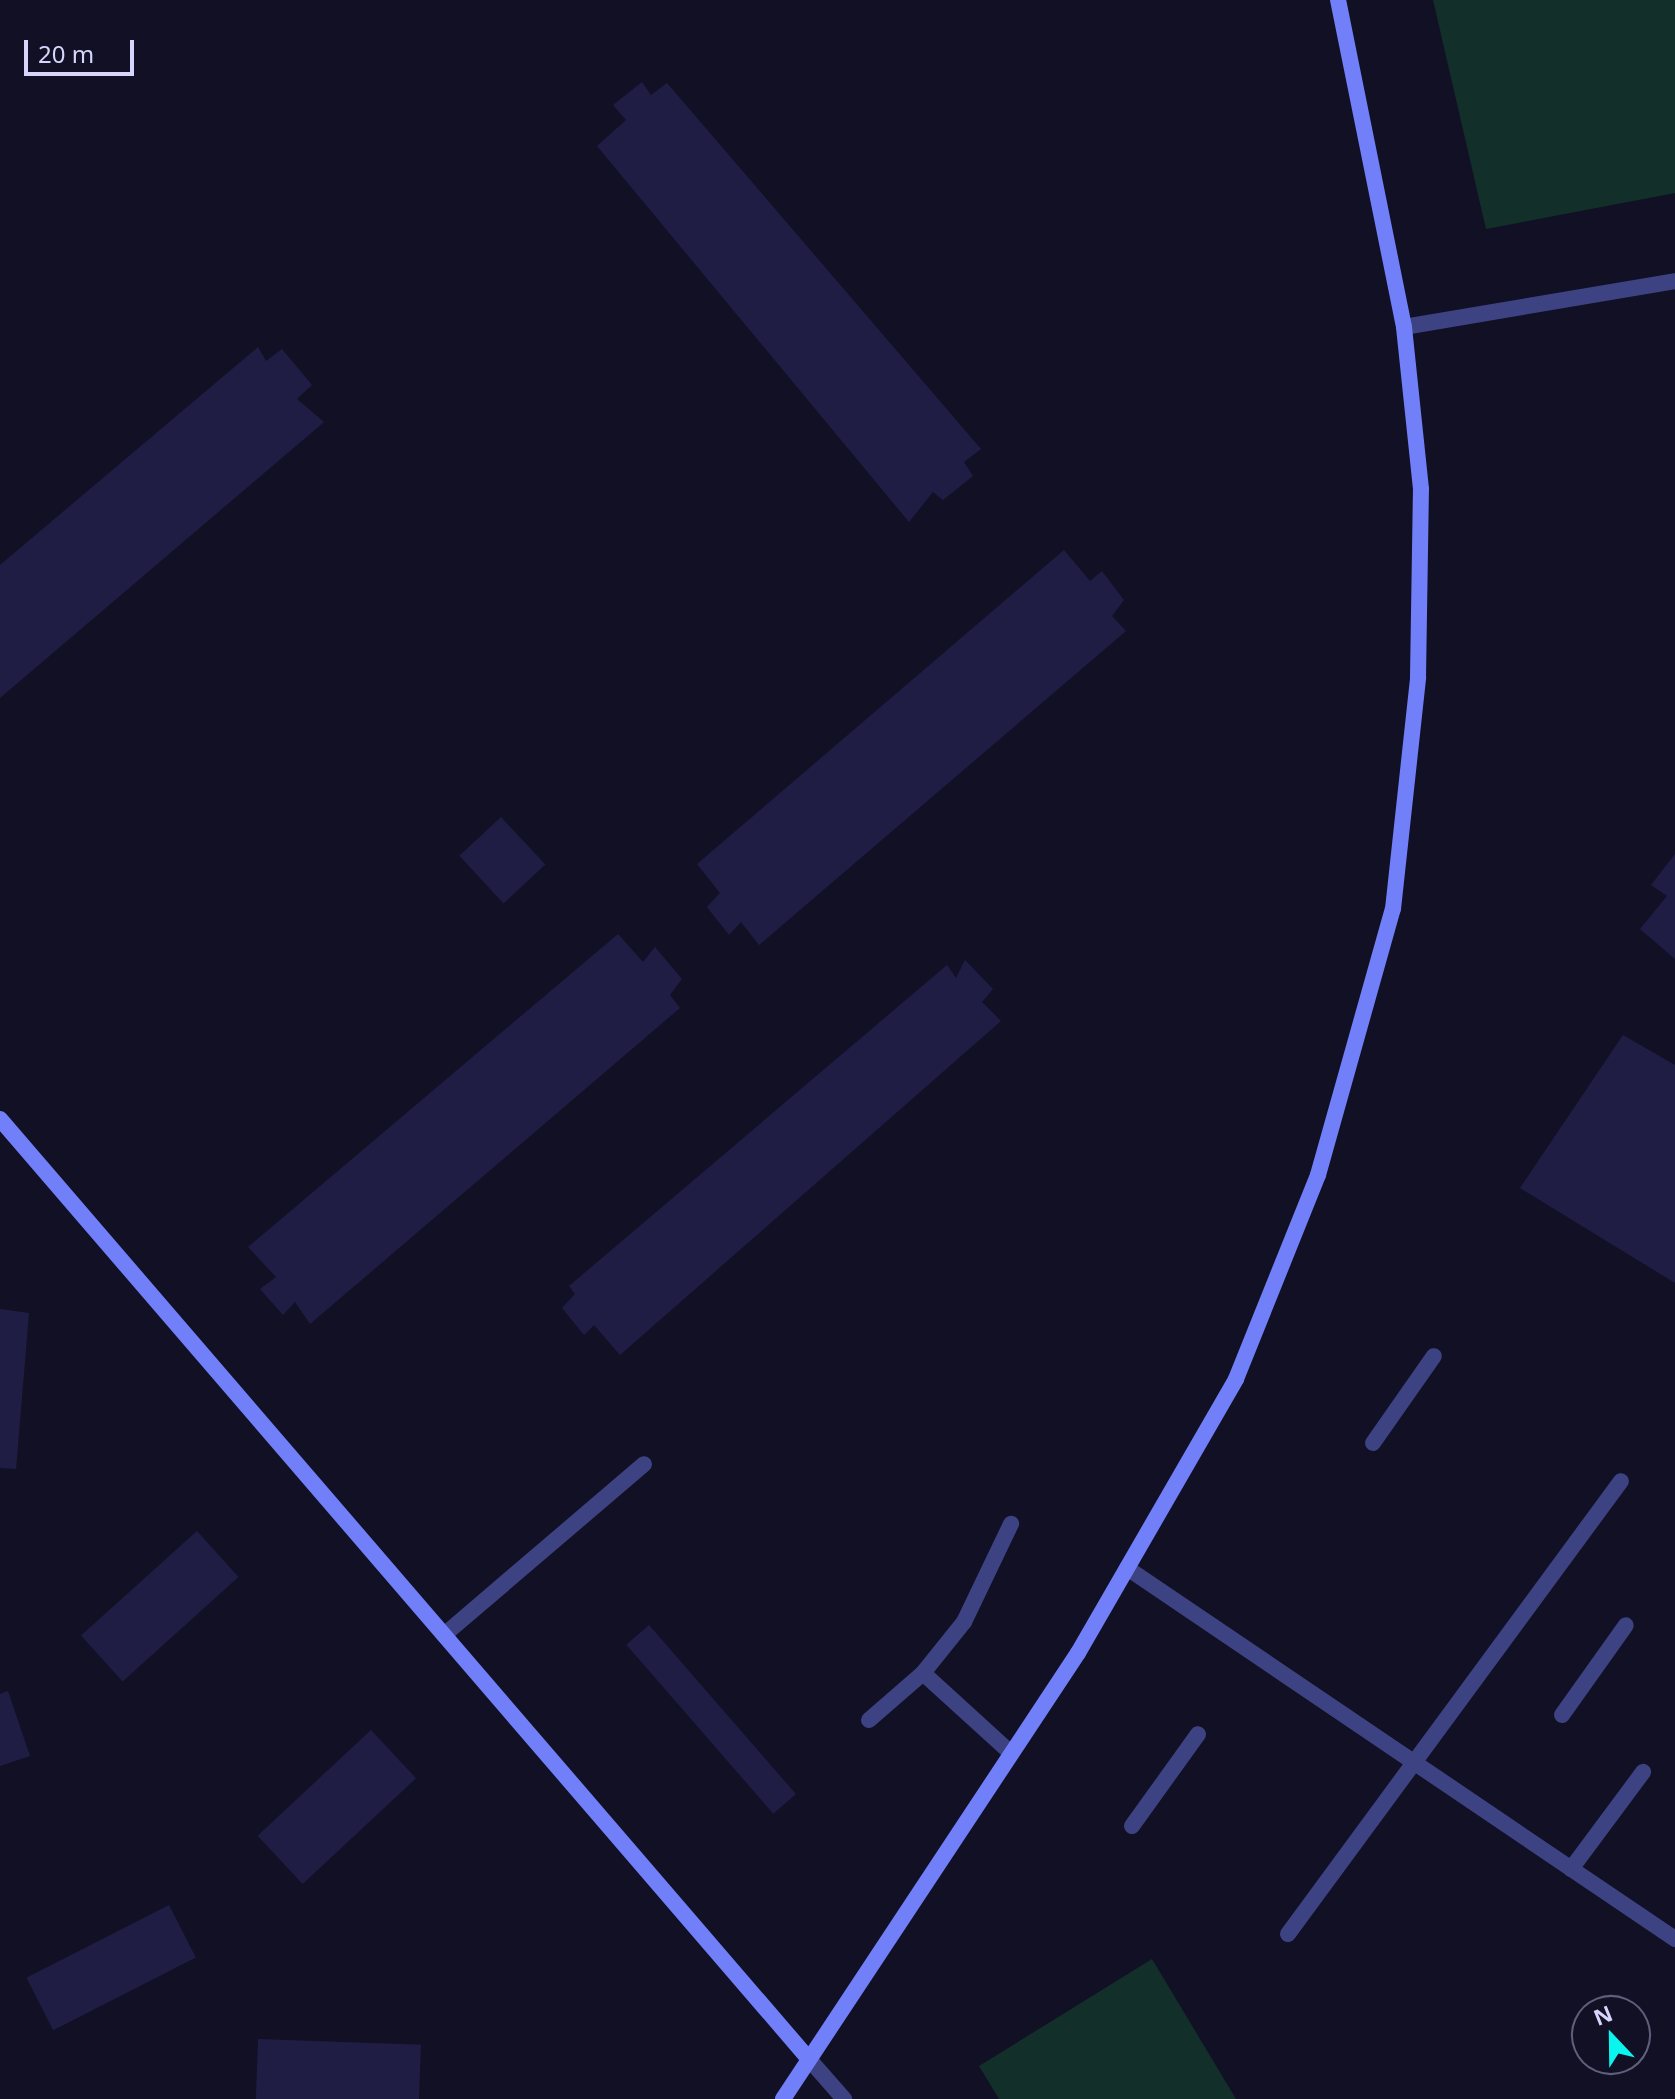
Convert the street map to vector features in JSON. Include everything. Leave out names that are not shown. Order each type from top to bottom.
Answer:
[{"type":"street","points":[[783,2099],[1011,1753],[1127,1568],[1242,1365],[1318,1175],[1393,909],[1418,677],[1421,489],[1404,327],[1338,0]]},
{"type":"street","points":[[0,1119],[808,2058]]},
{"type":"lane","points":[[1404,327],[1675,281]]},
{"type":"lane","points":[[1373,1443],[1434,1356]]},
{"type":"lane","points":[[444,1635],[644,1464]]},
{"type":"lane","points":[[1288,1934],[1621,1481]]},
{"type":"lane","points":[[869,1720],[923,1673],[964,1622],[1011,1524]]},
{"type":"lane","points":[[1127,1568],[1675,1939]]},
{"type":"lane","points":[[1562,1715],[1626,1625]]},
{"type":"lane","points":[[923,1673],[1011,1753]]},
{"type":"lane","points":[[1132,1826],[1198,1734]]},
{"type":"lane","points":[[1571,1869],[1643,1772]]},
{"type":"lane","points":[[808,2058],[844,2099]]},
{"type":"green space","points":[[1433,0],[1675,0],[1675,193],[1486,229]]},
{"type":"green space","points":[[1152,1959],[1236,2099],[999,2099],[979,2066]]},
{"type":"building","points":[[642,82],[651,95],[667,83],[981,449],[964,462],[973,476],[943,500],[933,492],[909,522],[597,146],[626,120],[613,105]]},
{"type":"building","points":[[258,347],[266,361],[282,349],[312,385],[297,399],[324,422],[0,698],[0,565]]},
{"type":"building","points":[[1064,550],[1090,581],[1102,571],[1124,600],[1112,616],[1126,631],[759,945],[741,922],[729,935],[707,907],[720,893],[697,864]]},
{"type":"building","points":[[501,817],[545,865],[504,903],[459,856]]},
{"type":"building","points":[[1675,854],[1675,959],[1640,929],[1667,896],[1651,885]]},
{"type":"building","points":[[618,934],[643,962],[655,947],[682,979],[670,995],[680,1008],[310,1324],[295,1302],[283,1315],[260,1289],[276,1277],[248,1247]]},
{"type":"building","points":[[965,960],[993,989],[982,1002],[1001,1021],[620,1355],[594,1325],[584,1335],[562,1308],[575,1294],[569,1286],[947,965],[956,978]]},
{"type":"building","points":[[1623,1035],[1675,1065],[1675,1283],[1520,1188]]},
{"type":"building","points":[[0,1309],[29,1313],[16,1469],[0,1468]]},
{"type":"building","points":[[197,1531],[238,1577],[123,1681],[81,1635]]},
{"type":"building","points":[[649,1625],[796,1794],[773,1814],[626,1645]]},
{"type":"building","points":[[8,1691],[30,1756],[0,1766],[0,1694]]},
{"type":"building","points":[[371,1730],[416,1778],[303,1884],[258,1836]]},
{"type":"building","points":[[169,1905],[196,1958],[53,2030],[26,1978]]},
{"type":"building","points":[[258,2039],[421,2045],[419,2099],[256,2099]]}]
